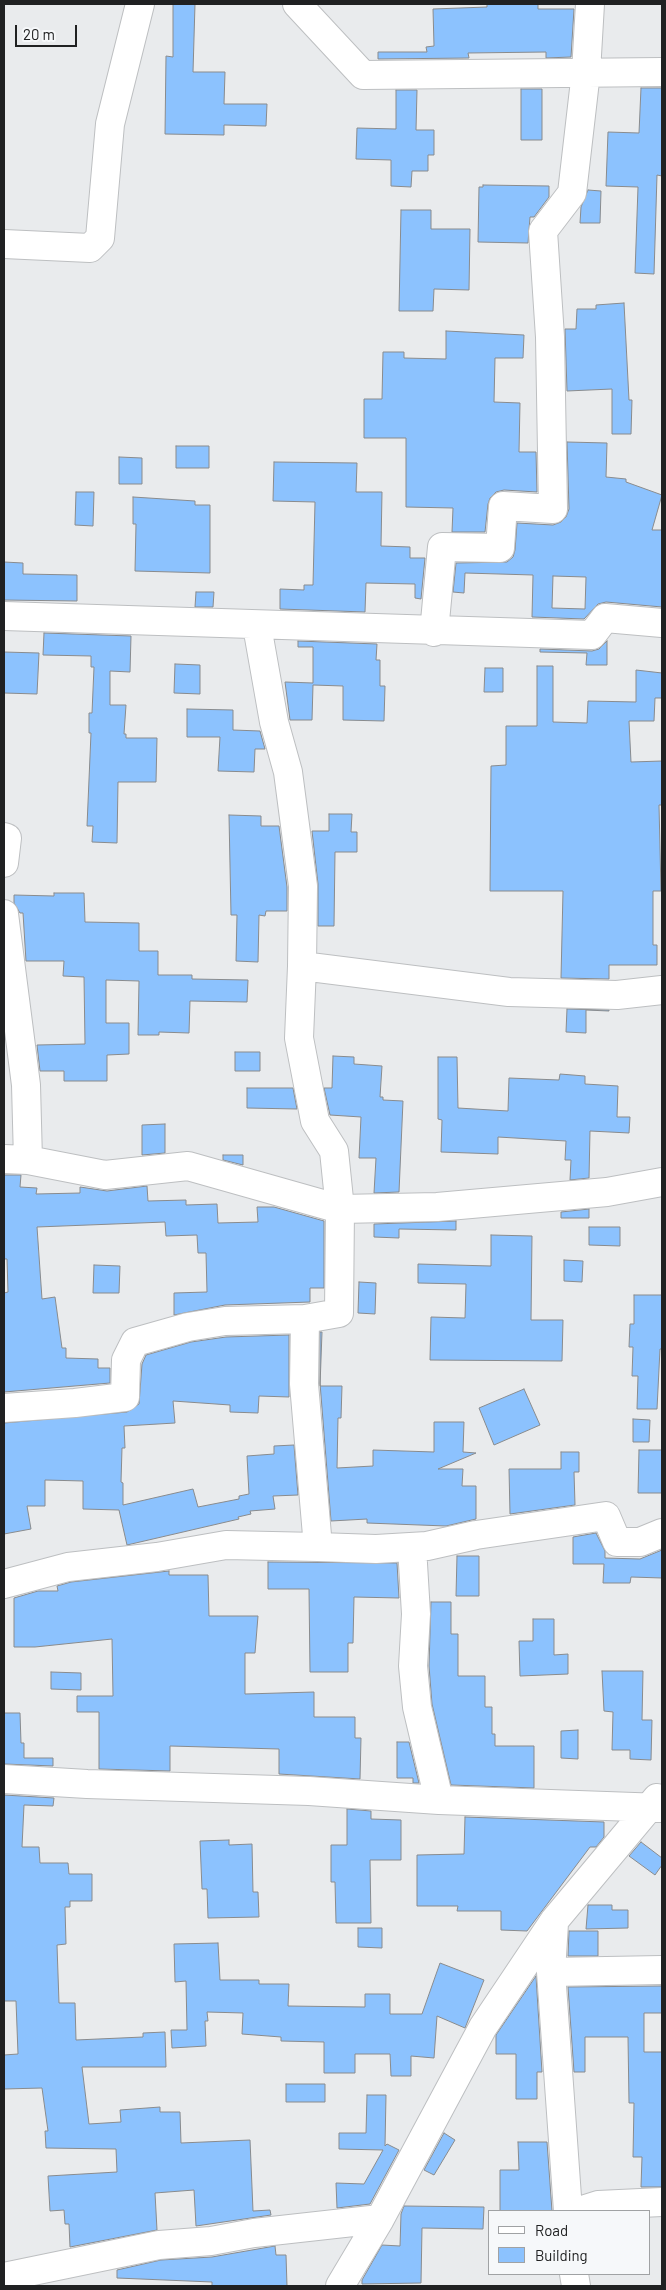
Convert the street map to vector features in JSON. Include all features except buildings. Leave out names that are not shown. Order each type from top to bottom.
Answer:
[{"type":"street","points":[[4,244],[90,248],[100,238],[110,124],[140,4]]},
{"type":"street","points":[[297,4],[363,74],[662,72]]},
{"type":"street","points":[[434,632],[442,546],[500,548],[503,506],[553,509],[550,337],[543,231],[572,194],[586,72],[590,4]]},
{"type":"street","points":[[4,616],[592,636],[605,618],[662,623]]},
{"type":"street","points":[[4,1408],[125,1397],[126,1360],[135,1342],[188,1327],[225,1322],[305,1319],[339,1313],[340,1209],[334,1151],[314,1121],[299,1038],[303,886],[288,772],[274,722],[257,626]]},
{"type":"street","points":[[4,837],[7,838],[4,863]]},
{"type":"street","points":[[4,914],[10,1004],[26,1085],[16,1159],[105,1175],[188,1166],[340,1209],[437,1208],[607,1192],[662,1182]]},
{"type":"street","points":[[302,966],[509,992],[617,995],[662,990]]},
{"type":"street","points":[[305,1319],[304,1384],[318,1547]]},
{"type":"street","points":[[4,1584],[68,1568],[226,1546],[376,1549],[412,1547],[476,1535],[606,1516],[617,1542],[640,1542],[662,1533]]},
{"type":"street","points":[[412,1547],[416,1614],[413,1666],[417,1707],[440,1800]]},
{"type":"street","points":[[4,1779],[87,1784],[309,1791],[440,1800],[658,1803]]},
{"type":"street","points":[[340,2286],[380,2218],[483,2027],[554,1921],[658,1803]]},
{"type":"street","points":[[554,1921],[552,1972],[568,2210]]},
{"type":"street","points":[[552,1972],[662,1970]]},
{"type":"street","points":[[581,2210],[598,2205],[662,2202]]},
{"type":"street","points":[[4,2277],[159,2245],[210,2241],[254,2233],[380,2218]]}]
